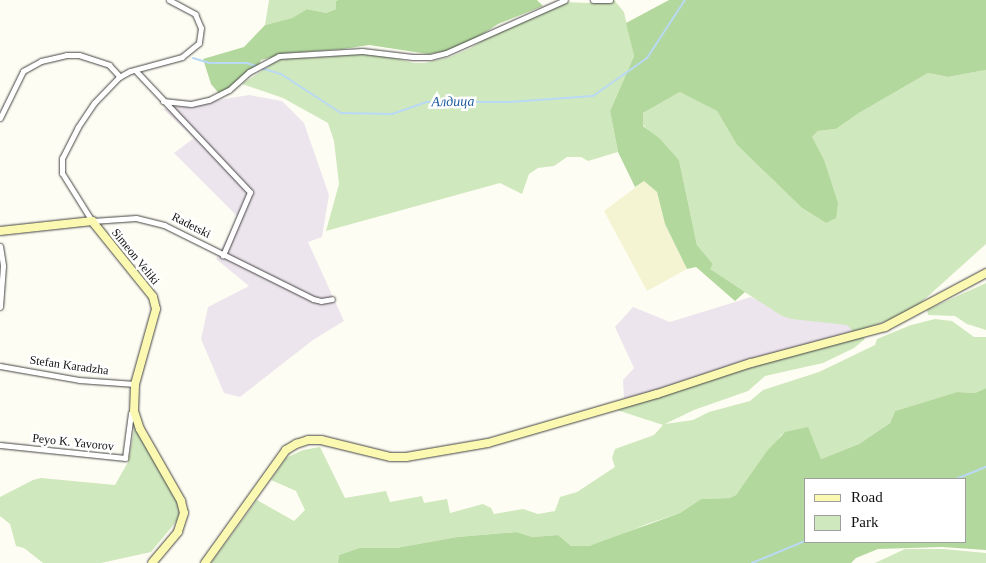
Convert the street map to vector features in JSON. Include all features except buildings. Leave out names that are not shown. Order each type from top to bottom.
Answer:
[{"type":"street","name":"Simeon Veliki","points":[[152,563],[178,532],[184,513],[181,500],[140,429],[134,410],[135,384],[156,309],[155,304],[153,297],[92,221],[62,173],[60,163],[90,109],[120,76],[182,57],[199,43],[201,28],[195,14],[169,0]]},
{"type":"street","points":[[163,101],[191,104],[209,100],[229,90],[249,72],[279,56],[362,51],[430,57],[446,53],[566,0]]},
{"type":"street","points":[[593,0],[610,0]]},
{"type":"street","points":[[0,118],[23,71],[41,61],[66,55],[79,55],[109,65],[120,76]]},
{"type":"street","points":[[135,70],[250,192],[223,255]]},
{"type":"street","name":"Radetski","points":[[0,231],[136,218],[164,225],[313,299],[325,301],[332,299]]},
{"type":"street","points":[[0,246],[3,266],[0,307]]},
{"type":"street","points":[[205,563],[286,450],[296,444],[308,440],[321,440],[391,457],[406,457],[488,443],[657,394],[751,363],[885,326],[986,273]]},
{"type":"street","name":"Stefan Karadzha","points":[[0,366],[79,380],[135,384]]},
{"type":"street","name":"Peyo K. Yavorov","points":[[0,445],[125,458],[131,413],[134,410]]},
{"type":"shaded area","points":[[249,95],[282,101],[304,123],[329,195],[322,237],[308,242],[344,321],[313,340],[240,397],[224,393],[201,339],[208,307],[249,286],[216,259],[238,217],[174,153],[194,138],[163,109]]},
{"type":"shaded area","points":[[751,297],[778,310],[882,310],[894,318],[864,331],[666,392],[624,398],[623,380],[634,368],[615,327],[633,307],[670,322]]},
{"type":"green space","points":[[269,0],[338,0],[336,1],[336,9],[326,13],[307,9],[292,18],[265,25]]},
{"type":"green space","points":[[537,0],[543,6],[498,24],[478,37],[447,51],[428,54],[369,45],[287,53],[261,60],[259,64],[221,96],[211,84],[203,59],[244,47],[265,25],[292,18],[307,9],[326,13],[336,9],[336,1]]},
{"type":"green space","points":[[614,0],[624,12],[634,56],[610,111],[618,152],[588,161],[581,157],[567,157],[554,166],[538,168],[529,174],[522,194],[500,183],[326,231],[339,184],[334,141],[328,123],[283,98],[242,84],[275,62],[287,57],[310,58],[373,53],[414,63],[425,63],[450,57],[471,48],[499,30],[564,2],[589,3]]},
{"type":"green space","points":[[669,0],[986,0],[986,70],[948,77],[928,73],[859,113],[836,129],[818,131],[812,137],[824,160],[838,203],[836,218],[826,223],[802,208],[737,145],[717,111],[680,92],[643,113],[643,126],[659,138],[679,160],[697,245],[713,264],[710,269],[745,292],[735,301],[696,267],[687,269],[665,224],[657,192],[644,181],[635,187],[618,152],[610,111],[634,56],[626,23]]},
{"type":"green space","points":[[986,70],[986,244],[916,307],[894,318],[854,332],[847,325],[792,319],[782,316],[709,269],[713,264],[697,245],[679,160],[643,125],[643,113],[680,92],[691,97],[717,111],[737,145],[802,208],[826,223],[812,137],[818,131],[836,129],[859,113],[928,73],[948,77]]},
{"type":"green space","points":[[644,181],[657,192],[665,224],[687,269],[647,291],[604,211]]},
{"type":"green space","points":[[986,283],[986,330],[967,324],[955,316],[928,315],[927,310]]},
{"type":"green space","points":[[935,319],[952,321],[974,337],[986,337],[986,388],[975,393],[957,392],[895,411],[890,423],[859,444],[821,459],[782,434],[736,495],[731,498],[701,499],[680,513],[647,524],[615,538],[589,546],[571,546],[558,535],[532,537],[515,532],[457,537],[396,548],[359,548],[339,555],[338,563],[211,563],[257,500],[294,521],[305,510],[296,491],[271,480],[286,458],[303,450],[320,447],[345,498],[386,491],[390,502],[422,496],[424,503],[447,499],[450,513],[483,504],[491,508],[494,514],[523,509],[538,514],[555,511],[560,497],[577,492],[615,467],[612,458],[615,449],[654,435],[663,425],[617,410],[796,353],[863,337],[865,339],[854,348],[823,363],[765,376],[748,391],[694,410],[665,424],[693,420],[709,412],[750,401],[763,390],[819,372],[875,345],[877,339],[911,325]]},
{"type":"green space","points":[[986,388],[986,550],[942,547],[878,549],[856,558],[851,563],[338,563],[339,555],[359,548],[396,548],[457,537],[516,532],[532,537],[558,535],[571,546],[589,546],[680,513],[701,499],[730,498],[736,495],[767,451],[785,432],[808,427],[821,459],[859,444],[890,423],[895,411],[957,392],[975,393]]},
{"type":"green space","points":[[135,425],[176,497],[180,517],[151,552],[101,563],[43,563],[24,548],[16,546],[10,524],[0,516],[0,497],[33,480],[41,478],[115,485],[128,462]]},
{"type":"green space","points":[[905,549],[943,549],[986,553],[986,563],[875,563]]},
{"type":"waterway","name":"Алдица","points":[[261,68],[281,74],[341,113],[392,114],[426,102],[510,102],[593,96],[647,58],[685,0]]},
{"type":"waterway","name":"Алдица","points":[[193,58],[209,63],[247,63],[256,66]]},
{"type":"waterway","points":[[958,478],[986,467]]},
{"type":"waterway","points":[[752,563],[804,541]]}]
